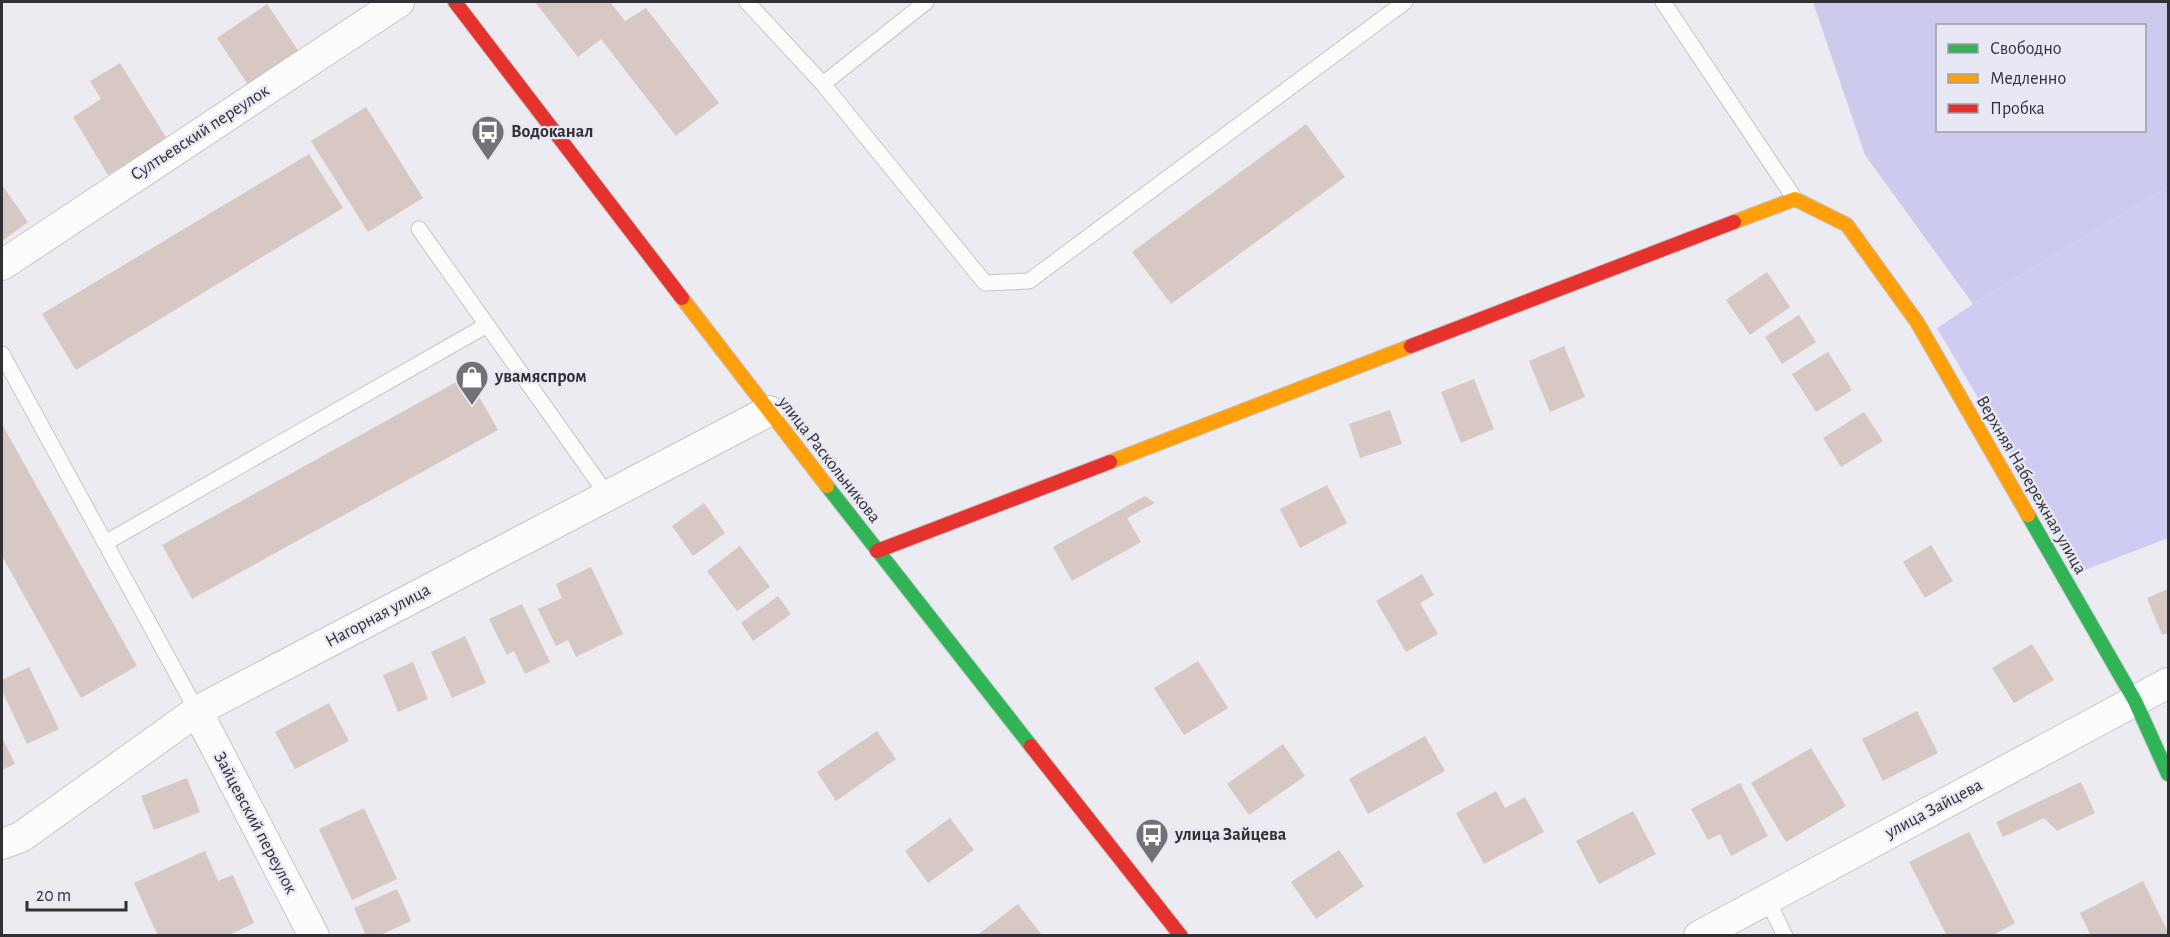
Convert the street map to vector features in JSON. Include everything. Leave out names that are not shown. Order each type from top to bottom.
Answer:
[{"type":"street","name":"Султьевский переулок","points":[[2,265],[399,2]]},
{"type":"street","name":"улица Раскольникова","points":[[454,2],[877,551],[1180,936]]},
{"type":"street","name":"Верхняя Набережная улица","points":[[1795,200],[1847,225],[1917,322],[2135,701],[2169,774]]},
{"type":"street","points":[[877,551],[1795,200]]},
{"type":"street","name":"Нагорная улица","points":[[2,844],[21,837],[197,711],[769,411]]},
{"type":"street","name":"улица Зайцева","points":[[1699,936],[2169,683]]},
{"type":"street","name":"Зайцевский переулок","points":[[197,711],[314,936]]},
{"type":"lane","points":[[747,2],[824,84],[986,283],[1029,281],[1405,2]]},
{"type":"lane","points":[[824,84],[926,2]]},
{"type":"lane","points":[[1663,2],[1795,200]]},
{"type":"lane","points":[[419,229],[608,496]]},
{"type":"lane","points":[[105,543],[487,325]]},
{"type":"lane","points":[[2,354],[197,711]]},
{"type":"lane","points":[[1767,899],[1785,936]]},
{"type":"shaded area","points":[[1813,2],[2168,2],[2168,187],[1973,304],[1865,155]]},
{"type":"shaded area","points":[[2168,187],[2168,538],[2080,572],[1937,328]]},
{"type":"building","points":[[535,2],[610,2],[625,21],[646,8],[719,103],[676,136],[601,39],[578,57]]},
{"type":"building","points":[[267,4],[301,55],[250,88],[217,38]]},
{"type":"building","points":[[120,63],[167,139],[108,175],[73,117],[101,99],[90,81]]},
{"type":"building","points":[[366,107],[423,198],[368,232],[311,141]]},
{"type":"building","points":[[1306,124],[1345,177],[1171,304],[1132,252]]},
{"type":"building","points":[[309,154],[343,208],[76,370],[42,314]]},
{"type":"building","points":[[2,185],[28,222],[2,241]]},
{"type":"building","points":[[1767,272],[1790,307],[1750,335],[1726,300]]},
{"type":"building","points":[[1799,315],[1816,342],[1782,364],[1765,337]]},
{"type":"building","points":[[1564,346],[1585,397],[1550,412],[1529,361]]},
{"type":"building","points":[[1828,352],[1852,390],[1816,412],[1792,374]]},
{"type":"building","points":[[467,376],[498,430],[192,599],[162,545]]},
{"type":"building","points":[[1474,379],[1494,429],[1461,443],[1441,392]]},
{"type":"building","points":[[1390,410],[1402,444],[1360,458],[1349,424]]},
{"type":"building","points":[[1864,412],[1883,441],[1841,467],[1823,438]]},
{"type":"building","points":[[2,424],[137,666],[81,698],[2,556]]},
{"type":"building","points":[[1327,485],[1347,523],[1300,548],[1280,509]]},
{"type":"building","points":[[1145,496],[1155,503],[1127,518],[1141,542],[1072,581],[1053,547]]},
{"type":"building","points":[[704,503],[725,533],[693,556],[672,526]]},
{"type":"building","points":[[1931,545],[1953,581],[1925,598],[1903,562]]},
{"type":"building","points":[[740,546],[770,587],[737,611],[707,571]]},
{"type":"building","points":[[591,567],[623,634],[576,657],[568,640],[556,646],[538,609],[562,598],[556,584]]},
{"type":"building","points":[[1422,574],[1434,595],[1420,603],[1438,634],[1406,652],[1376,601]]},
{"type":"building","points":[[2168,589],[2168,633],[2162,635],[2147,598]]},
{"type":"building","points":[[778,596],[791,614],[753,641],[741,623]]},
{"type":"building","points":[[522,604],[550,662],[525,674],[514,651],[507,655],[489,619]]},
{"type":"building","points":[[465,636],[486,683],[452,698],[431,652]]},
{"type":"building","points":[[2032,644],[2054,680],[2014,703],[1992,668]]},
{"type":"building","points":[[1198,661],[1228,708],[1184,735],[1154,688]]},
{"type":"building","points":[[413,662],[428,699],[398,712],[383,675]]},
{"type":"building","points":[[29,667],[59,729],[27,744],[2,691],[2,680]]},
{"type":"building","points":[[329,703],[349,741],[295,769],[275,732]]},
{"type":"building","points":[[1917,711],[1938,753],[1883,781],[1862,739]]},
{"type":"building","points":[[877,731],[896,759],[836,801],[817,772]]},
{"type":"building","points":[[1425,736],[1445,771],[1368,814],[1349,779]]},
{"type":"building","points":[[2,737],[15,764],[2,770]]},
{"type":"building","points":[[1283,744],[1305,776],[1249,815],[1227,784]]},
{"type":"building","points":[[1811,748],[1846,806],[1786,842],[1751,783]]},
{"type":"building","points":[[187,778],[200,812],[154,830],[141,796]]},
{"type":"building","points":[[2081,782],[2095,813],[2057,831],[2044,818],[2003,837],[1996,822]]},
{"type":"building","points":[[1740,783],[1768,836],[1731,856],[1720,834],[1708,840],[1691,809]]},
{"type":"building","points":[[1496,791],[1505,808],[1525,797],[1544,832],[1484,864],[1456,813]]},
{"type":"building","points":[[364,808],[397,879],[352,900],[319,829]]},
{"type":"building","points":[[1633,811],[1656,854],[1599,884],[1576,841]]},
{"type":"building","points":[[950,818],[974,850],[928,883],[905,851]]},
{"type":"building","points":[[1969,832],[2015,923],[1991,936],[1947,936],[1909,862]]},
{"type":"building","points":[[1339,850],[1364,886],[1316,919],[1291,882]]},
{"type":"building","points":[[205,851],[218,881],[233,875],[254,923],[227,936],[158,936],[134,883]]},
{"type":"building","points":[[2143,881],[2168,936],[2091,936],[2080,913]]},
{"type":"building","points":[[397,889],[411,921],[378,936],[366,936],[354,908]]},
{"type":"building","points":[[1018,904],[1041,934],[1039,936],[976,936]]},
{"type":"traffic: fast","points":[[827,486],[1031,746]]},
{"type":"traffic: fast","points":[[2028,515],[2135,701],[2168,774]]},
{"type":"traffic: slow","points":[[1734,222],[1795,199],[1847,225],[1917,322],[2028,515]]},
{"type":"traffic: slow","points":[[682,298],[827,486]]},
{"type":"traffic: slow","points":[[1110,462],[1411,346]]},
{"type":"traffic: jam","points":[[455,2],[682,298]]},
{"type":"traffic: jam","points":[[1411,346],[1734,222]]},
{"type":"traffic: jam","points":[[877,551],[1110,462]]},
{"type":"traffic: jam","points":[[1031,746],[1181,936]]},
{"type":"place","name":"Водоканал","points":[[488,161]]},
{"type":"place","name":"увамяспром","points":[[472,406]]},
{"type":"place","name":"улица Зайцева","points":[[1152,864]]}]
